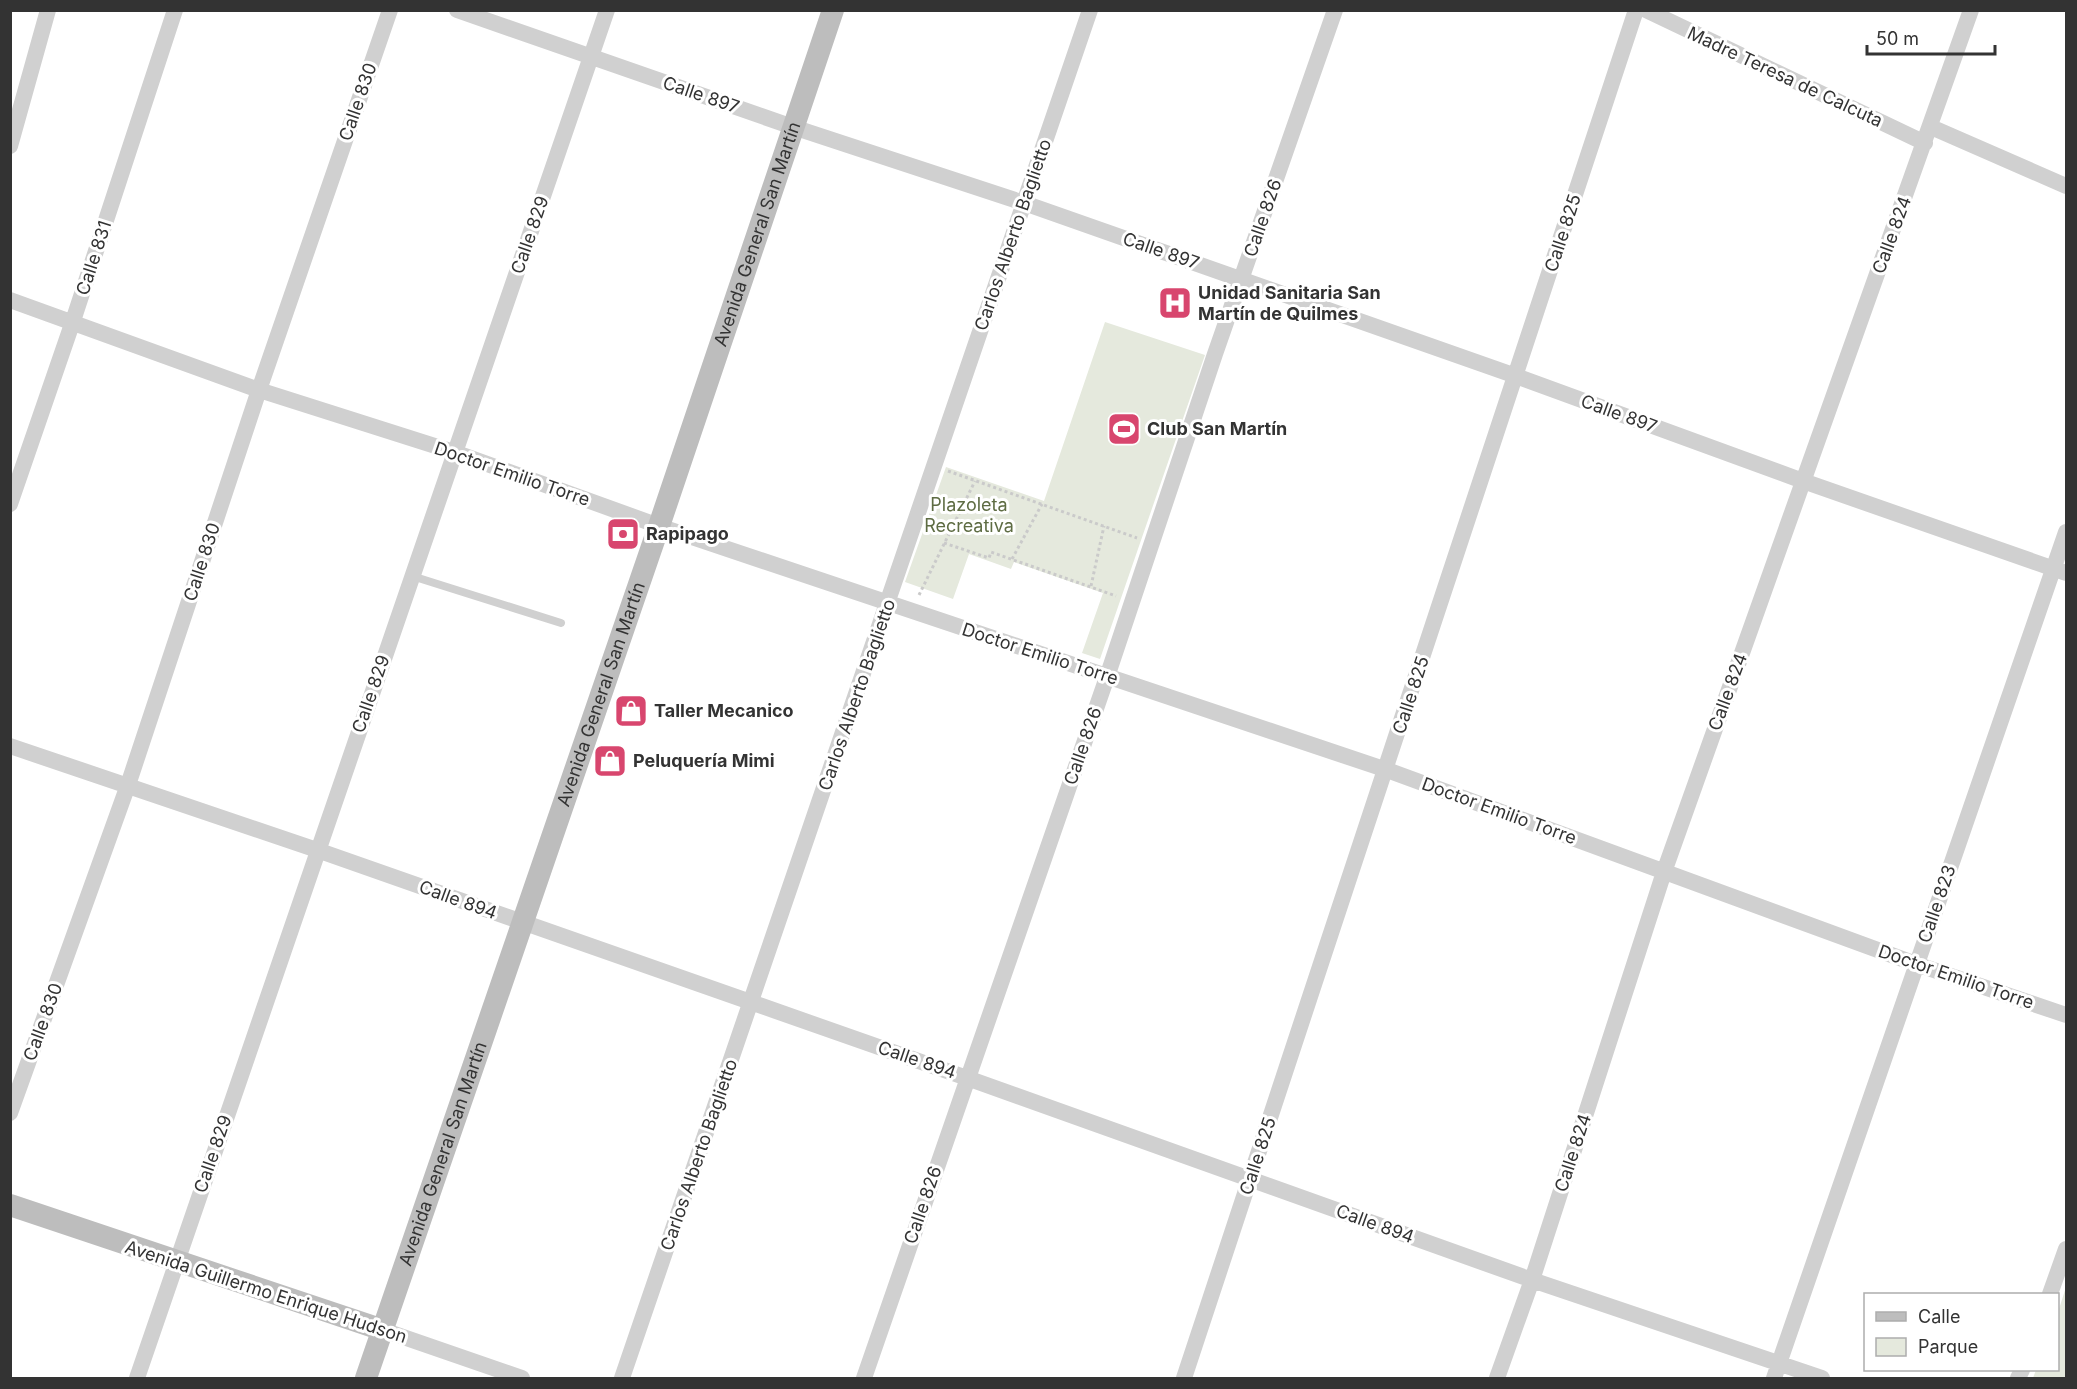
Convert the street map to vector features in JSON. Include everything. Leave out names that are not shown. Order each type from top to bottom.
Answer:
[{"type":"main road","name":"Avenida General San Martín","points":[[366,1378],[659,526],[833,10]]},
{"type":"main road","name":"Avenida Guillermo Enrique Hudson","points":[[10,1205],[383,1330]]},
{"type":"street","points":[[10,146],[48,10]]},
{"type":"street","name":"Calle 831","points":[[10,504],[175,10]]},
{"type":"street","name":"Calle 830","points":[[10,1113],[128,785],[259,390],[390,10]]},
{"type":"street","name":"Calle 897","points":[[457,10],[793,127],[1024,203],[1516,375],[1803,481],[2060,571]]},
{"type":"street","name":"Calle 829","points":[[137,1378],[607,10]]},
{"type":"street","name":"Carlos Alberto Baglietto","points":[[622,1378],[1090,10]]},
{"type":"street","name":"Calle 826","points":[[864,1378],[1335,10]]},
{"type":"street","name":"Calle 825","points":[[1185,1378],[1636,10]]},
{"type":"street","name":"Madre Teresa de Calcuta","points":[[1646,10],[1928,135],[2067,186]]},
{"type":"street","name":"Calle 824","points":[[1497,1378],[1532,1280],[1664,872],[1971,10]]},
{"type":"street","name":"Doctor Emilio Torre","points":[[10,300],[259,390],[454,453],[911,612],[1387,770],[1916,964],[2067,1014]]},
{"type":"street","name":"Calle 823","points":[[1776,1371],[1916,964],[2060,571],[2067,532]]},
{"type":"street","name":"Calle 894","points":[[10,746],[317,850],[967,1077],[1532,1280],[1776,1371],[1822,1378]]},
{"type":"street","points":[[2050,1293],[2067,1250]]},
{"type":"street","name":"Avenida Guillermo Enrique Hudson","points":[[383,1330],[522,1378]]},
{"type":"lane","points":[[412,576],[561,623]]},
{"type":"path","points":[[935,467],[1152,543]]},
{"type":"path","points":[[911,612],[975,481]]},
{"type":"path","points":[[1012,559],[1042,504]]},
{"type":"path","points":[[1091,587],[1104,526]]},
{"type":"path","points":[[944,543],[988,558],[991,552],[1132,601]]},
{"type":"green space","name":"Plazoleta Recreativa","points":[[1105,322],[1205,355],[1100,659],[1082,653],[1103,593],[1014,562],[1011,569],[969,554],[953,599],[905,582],[946,467],[1044,501]]},
{"type":"green space","points":[[2066,1287],[2066,1378],[2033,1378],[2036,1371],[2059,1371],[2059,1309]]},
{"type":"place","name":"Unidad Sanitaria San Martín de Quilmes","points":[[1175,303]]},
{"type":"place","name":"Club San Martín","points":[[1124,429]]},
{"type":"place","name":"Rapipago","points":[[623,534]]},
{"type":"place","name":"Taller Mecanico","points":[[631,711]]},
{"type":"place","name":"Peluquería Mimi","points":[[610,761]]}]
